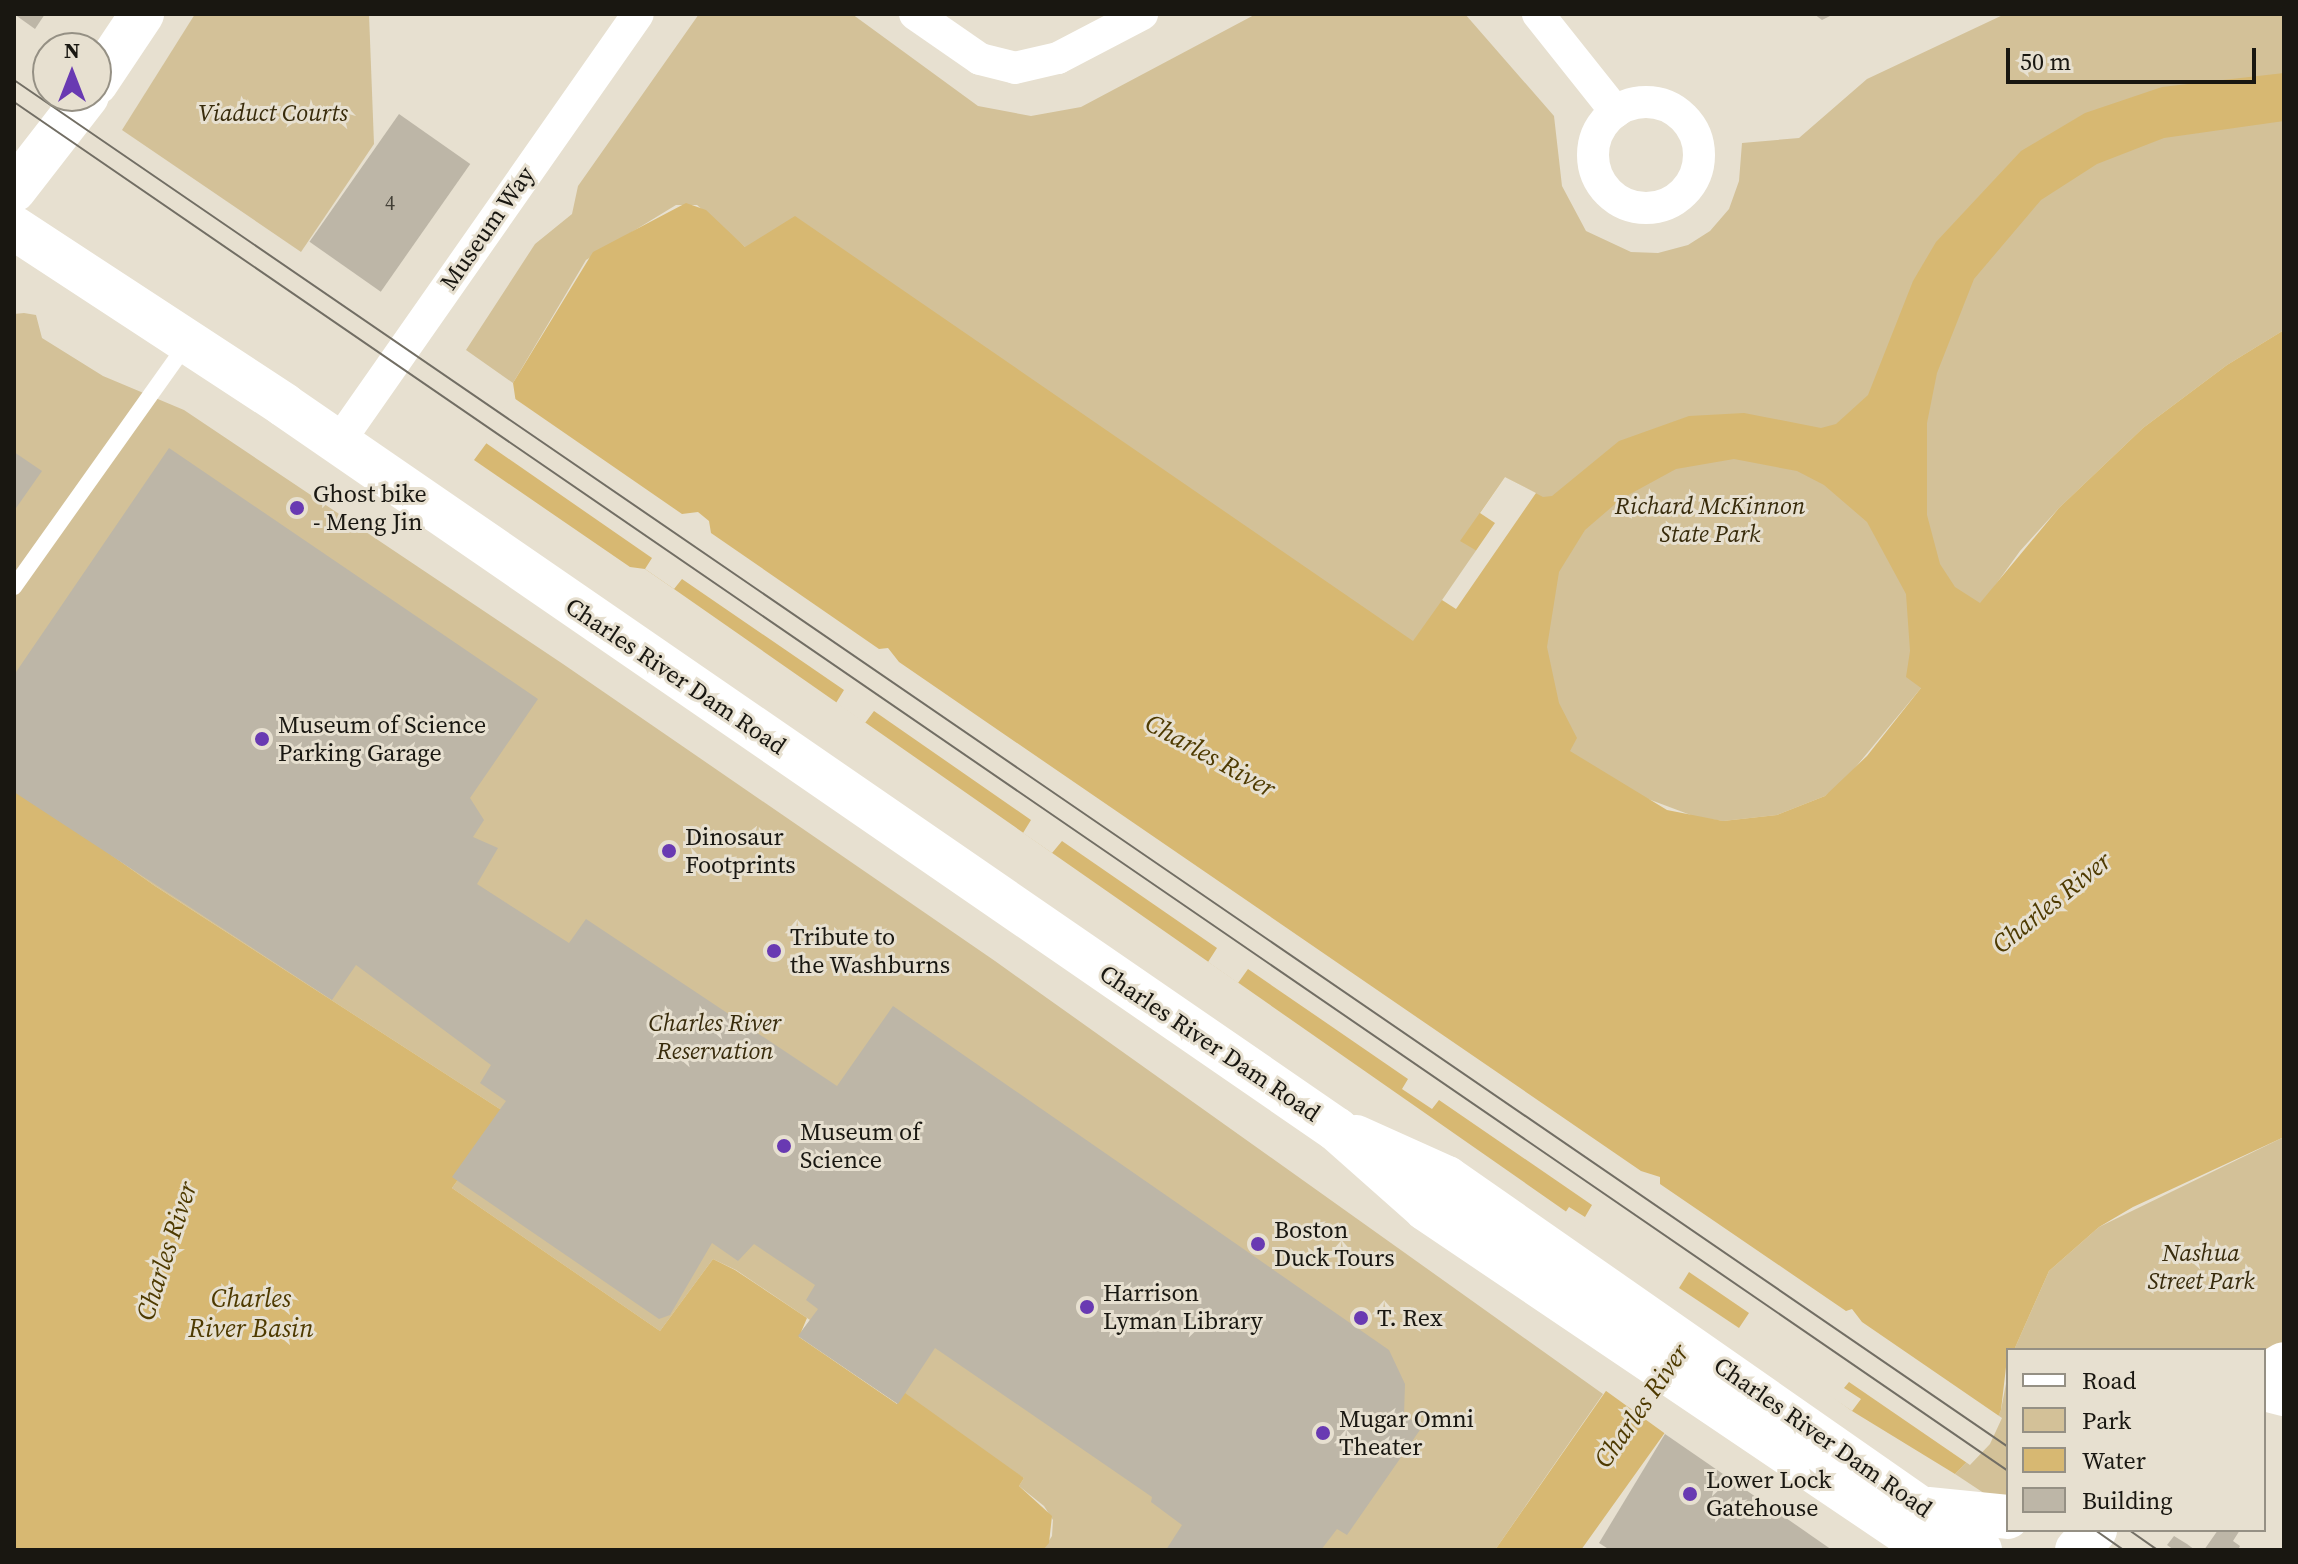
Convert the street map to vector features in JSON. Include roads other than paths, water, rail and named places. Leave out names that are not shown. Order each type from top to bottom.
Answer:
[{"type":"main road","points":[[112,59],[142,14]]},
{"type":"main road","points":[[14,190],[75,112]]},
{"type":"main road","name":"Charles River Dam Road","points":[[14,228],[338,443],[1336,1129],[1447,1178],[1601,1306],[1928,1529],[1980,1550]]},
{"type":"main road","points":[[2266,1375],[2284,1364]]},
{"type":"main road","points":[[1928,1529],[2006,1517]]},
{"type":"main road","points":[[2077,1550],[2093,1532]]},
{"type":"street","name":"Museum Way","points":[[338,443],[638,14]]},
{"type":"street","points":[[915,14],[980,59],[1015,68],[1058,58],[1142,14]]},
{"type":"street","points":[[1538,14],[1616,112]]},
{"type":"lane","points":[[14,587],[188,342]]},
{"type":"water","name":"Charles River","points":[[2284,73],[2284,121],[2164,138],[2097,164],[2041,200],[1974,279],[1937,373],[1927,423],[1927,515],[1940,564],[1955,587],[1980,603],[2059,508],[2143,428],[2227,365],[2284,330],[2284,1137],[2133,1207],[2099,1227],[2049,1271],[2015,1348],[2006,1348],[2001,1410],[1994,1426],[1986,1442],[1955,1474],[1852,1411],[1739,1329],[1581,1550],[1495,1550],[1677,1289],[645,569],[630,567],[474,460],[516,403],[513,383],[593,252],[686,203],[706,210],[745,247],[795,216],[1413,641],[1477,551],[1460,541],[1505,477],[1543,497],[1552,496],[1619,441],[1689,416],[1744,413],[1821,428],[1836,424],[1868,395],[1913,281],[1936,242],[2021,151],[2085,113],[2162,87]],"holes":[[[1734,459],[1797,471],[1824,485],[1867,522],[1906,594],[1910,651],[1906,677],[1921,688],[1867,756],[1825,796],[1777,815],[1723,821],[1667,810],[1570,751],[1577,738],[1559,703],[1547,647],[1559,572],[1585,530],[1621,499],[1676,469]]]},
{"type":"water","name":"Charles River Basin","points":[[14,786],[155,886],[506,1113],[452,1188],[660,1331],[713,1259],[735,1270],[807,1318],[799,1337],[897,1404],[905,1393],[1024,1478],[1019,1486],[1052,1516],[1049,1543],[1043,1550],[14,1550]]},
{"type":"tram line","points":[[14,80],[2006,1446]]},
{"type":"tram line","points":[[14,102],[2006,1470]]},
{"type":"tram line","points":[[2098,1532],[2124,1550]]},
{"type":"tram line","points":[[2132,1532],[2158,1550]]},
{"type":"place","name":"Ghost bike - Meng Jin","points":[[297,508]]},
{"type":"place","name":"Museum of Science Parking Garage","points":[[262,739]]},
{"type":"place","name":"Dinosaur Footprints","points":[[669,851]]},
{"type":"place","name":"Tribute to the Washburns","points":[[774,951]]},
{"type":"place","name":"Museum of Science","points":[[784,1146]]},
{"type":"place","name":"Boston Duck Tours","points":[[1258,1244]]},
{"type":"place","name":"Harrison Lyman Library","points":[[1087,1307]]},
{"type":"place","name":"T. Rex","points":[[1361,1318]]},
{"type":"place","name":"Mugar Omni Theater","points":[[1323,1433]]},
{"type":"place","name":"Lower Lock Gatehouse","points":[[1690,1494]]},
{"type":"park label","name":"Viaduct Courts","points":[[273,113]]},
{"type":"park label","name":"Richard McKinnon State Park","points":[[1710,520]]},
{"type":"park label","name":"Charles River Reservation","points":[[715,1037]]},
{"type":"park label","name":"Nashua Street Park","points":[[2201,1267]]}]
